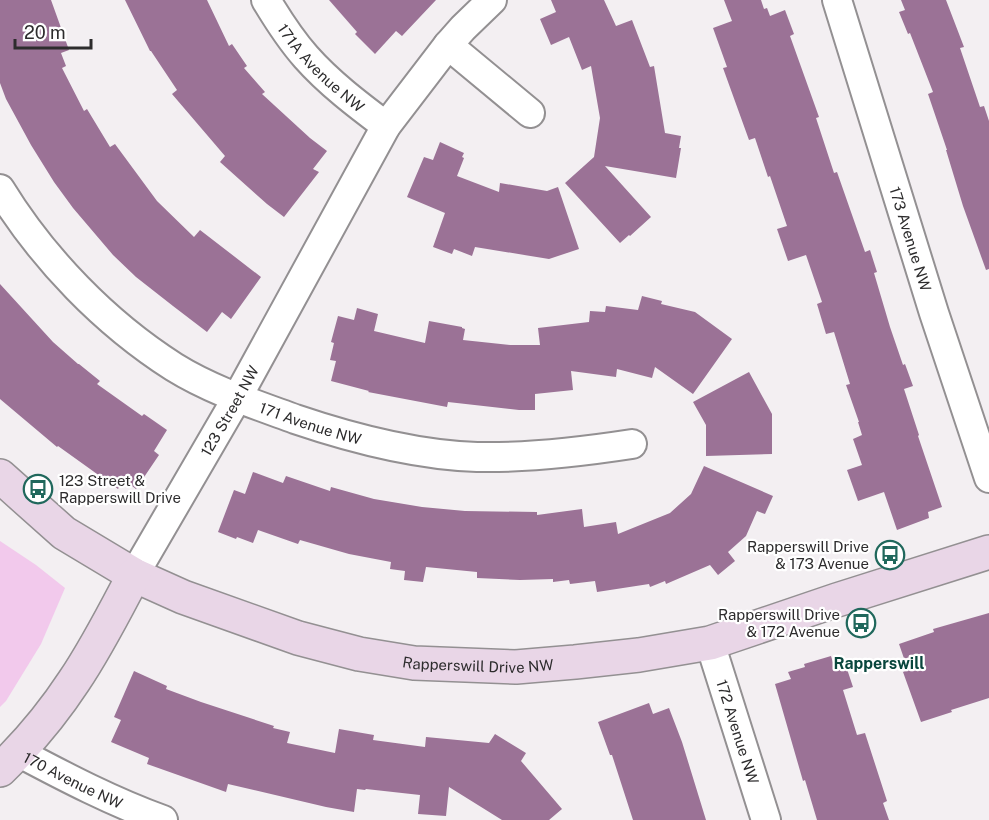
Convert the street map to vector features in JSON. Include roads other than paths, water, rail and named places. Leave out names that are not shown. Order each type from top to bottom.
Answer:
[{"type":"street","name":"171A Avenue NW","points":[[266,0],[285,32],[306,57],[327,78],[386,126]]},
{"type":"street","name":"123 Street NW","points":[[9,761],[47,718],[75,681],[237,398],[386,126],[448,45],[492,0]]},
{"type":"street","name":"173 Avenue NW","points":[[837,0],[934,313],[989,477]]},
{"type":"street","points":[[448,45],[530,113]]},
{"type":"street","name":"171 Avenue NW","points":[[0,189],[9,205],[51,260],[95,306],[174,367],[237,398],[371,442],[427,453],[477,457],[527,456],[574,453],[632,444]]},
{"type":"street","name":"Rapperswill Drive NW","points":[[0,476],[64,533],[134,575],[183,597],[298,638],[359,654],[414,663],[516,667],[639,655],[710,643],[989,552]]},
{"type":"street","name":"172 Avenue NW","points":[[710,643],[766,820]]},
{"type":"street","name":"170 Avenue NW","points":[[9,761],[70,779],[140,812],[163,820]]},
{"type":"place","name":"123 Street & Rapperswill Drive","points":[[38,489]]},
{"type":"place","name":"Rapperswill Drive & 173 Avenue","points":[[890,555]]},
{"type":"place","name":"Rapperswill Drive & 172 Avenue","points":[[861,623]]},
{"type":"district","name":"Rapperswill","points":[[879,663]]}]
